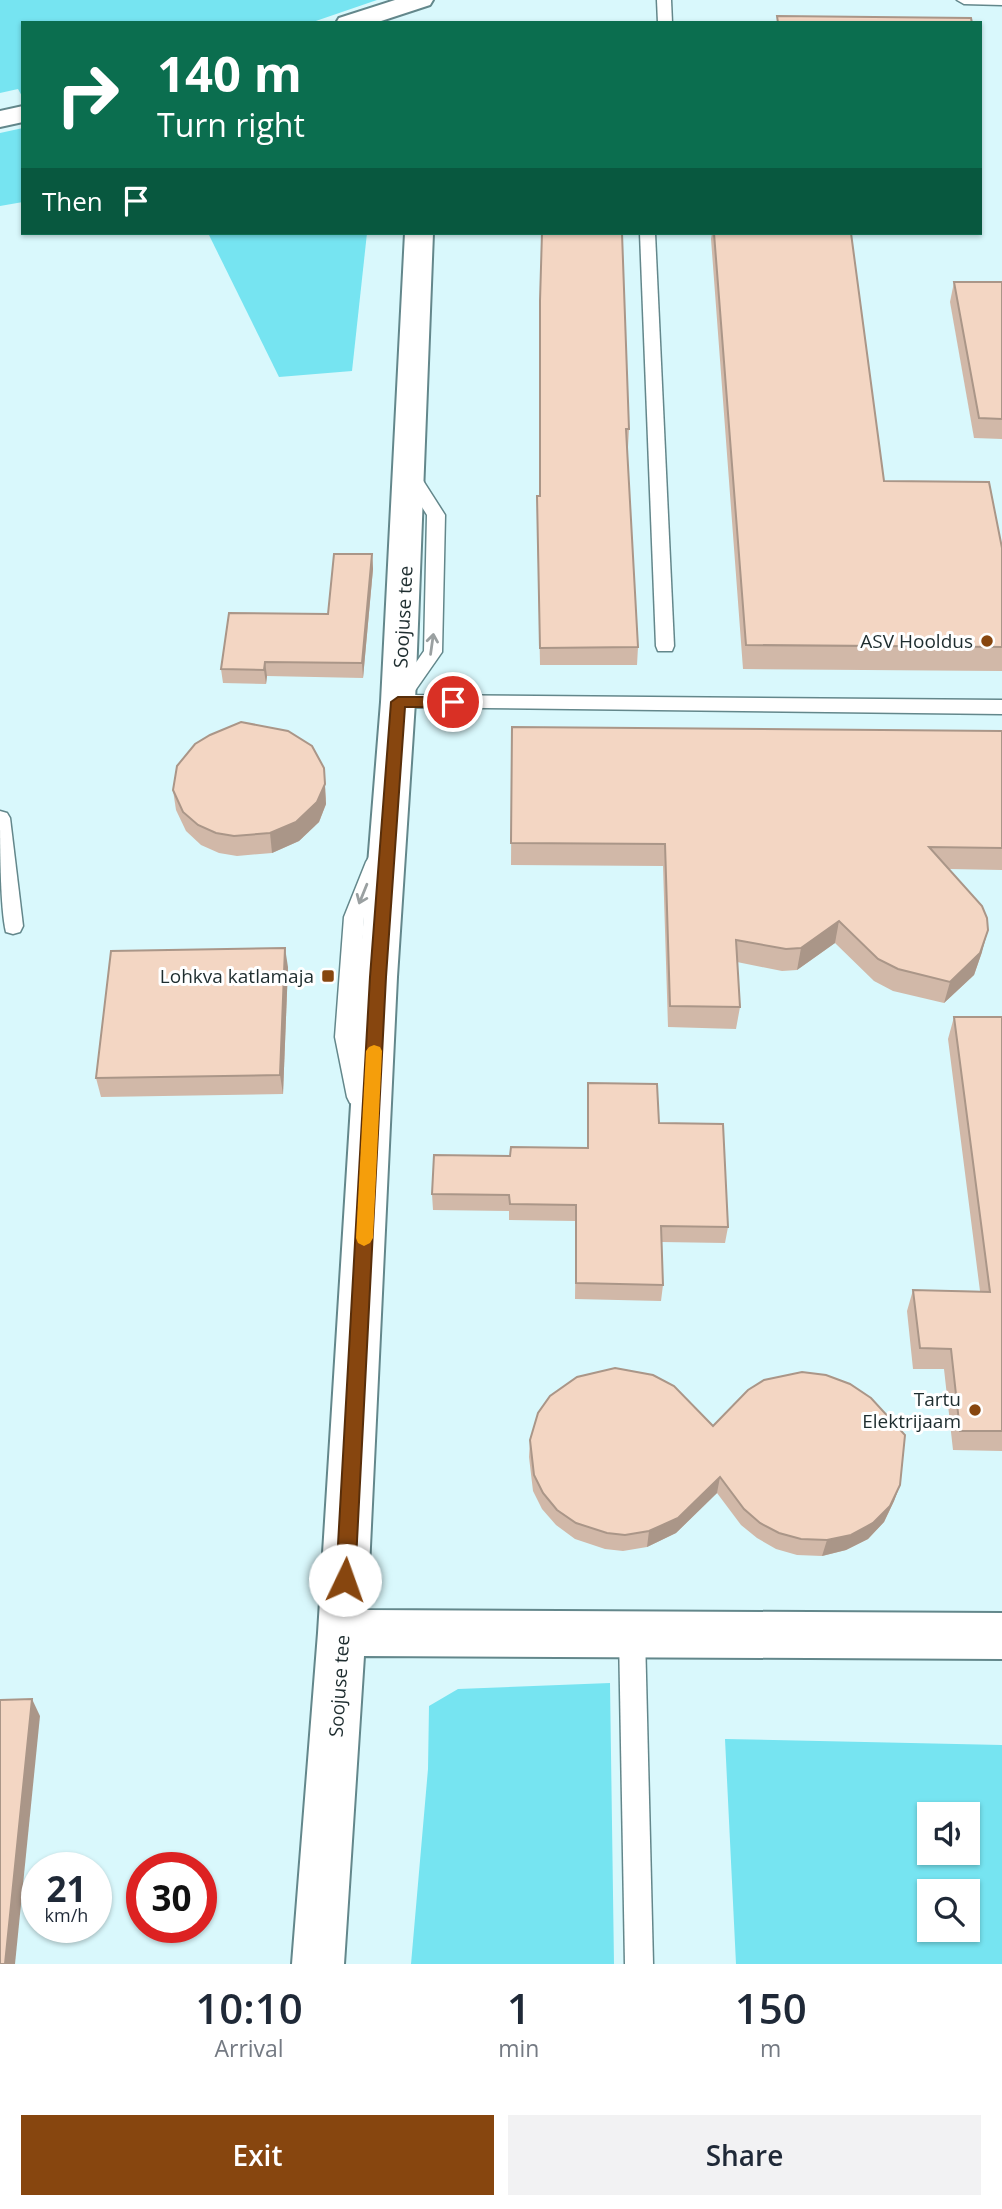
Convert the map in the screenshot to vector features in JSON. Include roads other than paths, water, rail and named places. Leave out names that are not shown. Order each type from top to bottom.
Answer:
[{"type":"street","points":[[354,21],[421,0]]},
{"type":"street","points":[[428,21],[429,0]]},
{"type":"street","points":[[0,119],[21,114]]},
{"type":"street","name":"Soojuse tee","points":[[318,1964],[342,1633],[398,702],[419,235]]},
{"type":"street","points":[[342,1633],[1002,1636]]},
{"type":"lane","points":[[664,0],[665,21]]},
{"type":"lane","points":[[964,0],[1002,1]]},
{"type":"lane","points":[[647,235],[665,646]]},
{"type":"lane","points":[[398,702],[1002,707]]},
{"type":"lane","points":[[0,818],[13,926]]},
{"type":"lane","points":[[632,1635],[639,1964]]},
{"type":"place","name":"ASV Hooldus","points":[[987,641]]},
{"type":"place","name":"Lohkva katlamaja","points":[[328,976]]},
{"type":"place","name":"Tartu Elektrijaam","points":[[975,1410]]}]
